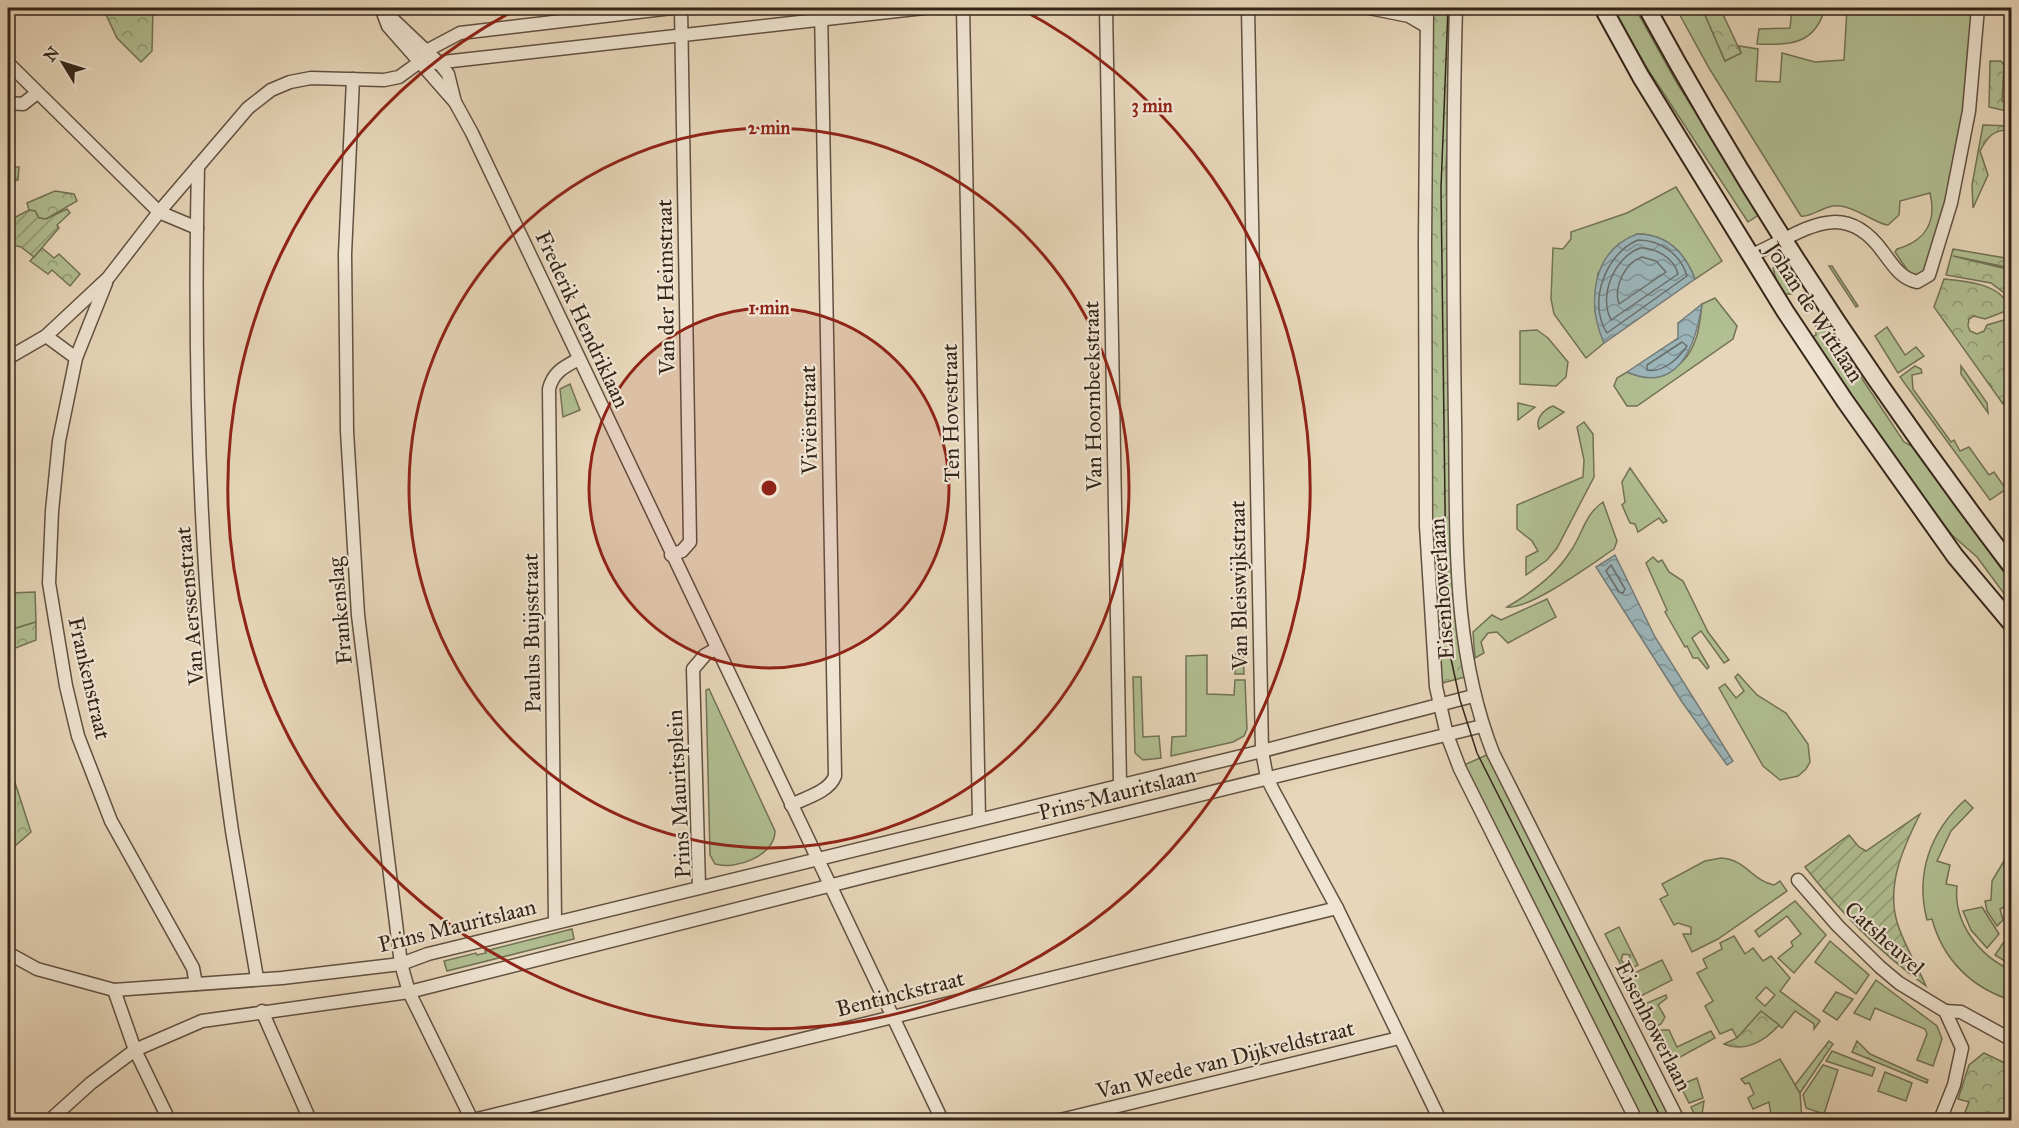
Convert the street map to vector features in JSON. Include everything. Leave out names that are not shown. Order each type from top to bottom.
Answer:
[{"type":"main road","name":"Johan de Wittlaan","points":[[1603,8],[1641,76],[1785,311],[1845,401],[1955,556],[2012,624]]},
{"type":"main road","name":"Johan de Wittlaan","points":[[1647,8],[1687,80],[1786,240],[1918,438],[2012,567]]},
{"type":"street","points":[[381,8],[424,55]]},
{"type":"street","points":[[8,357],[46,336],[108,278],[159,212],[248,108],[271,90],[290,81],[311,78],[384,80],[399,76],[424,55],[460,33],[672,8]]},
{"type":"street","name":"Van der Heimstraat","points":[[671,555],[682,551],[690,542],[681,8]]},
{"type":"street","points":[[440,64],[680,35],[821,13],[924,8]]},
{"type":"street","name":"Ten Hovestraat","points":[[963,8],[979,819]]},
{"type":"street","name":"Van Hoornbeekstraat","points":[[1106,8],[1120,784]]},
{"type":"street","name":"Van Bleiswijkstraat","points":[[1248,8],[1262,751],[1267,778],[1337,908],[1440,1120]]},
{"type":"street","points":[[1369,8],[1408,16],[1426,26]]},
{"type":"street","name":"Eisenhowerlaan","points":[[1427,8],[1426,526],[1433,658],[1439,705],[1447,735],[1460,768],[1636,1120]]},
{"type":"street","name":"Eisenhowerlaan","points":[[1456,8],[1452,244],[1457,514],[1461,619],[1473,696],[1482,726],[1534,837],[1678,1120]]},
{"type":"street","points":[[1752,255],[1814,226],[1836,220],[1849,222],[1862,228],[1902,276],[1917,282],[1931,272],[1956,180],[1969,111],[1978,8]]},
{"type":"street","name":"Viviënstraat","points":[[791,805],[825,788],[832,783],[835,776],[821,13]]},
{"type":"street","name":"Frederik Hendriklaan","points":[[424,55],[440,64],[448,74],[455,102],[671,555]]},
{"type":"street","name":"Frederik Hendriklaan","points":[[424,55],[445,93],[455,102]]},
{"type":"street","points":[[8,63],[159,212],[197,228]]},
{"type":"street","name":"Frankenslag","points":[[353,79],[345,254],[349,454],[358,615],[401,964],[409,992],[472,1120]]},
{"type":"street","points":[[8,104],[23,104],[38,93]]},
{"type":"street","name":"Van Aerssenstraat","points":[[198,166],[201,496],[215,674],[232,830],[257,978]]},
{"type":"street","name":"Frankenstraat","points":[[108,278],[76,358],[59,441],[52,511],[49,583],[66,686],[78,736],[111,821],[194,968],[196,984]]},
{"type":"street","points":[[46,336],[76,358]]},
{"type":"street","name":"Paulus Buijsstraat","points":[[555,922],[549,389],[551,380],[558,371],[579,359]]},
{"type":"street","points":[[671,555],[942,1120]]},
{"type":"street","name":"Prins Mauritsplein","points":[[716,649],[705,655],[693,669],[699,887],[818,858]]},
{"type":"street","name":"Prins Mauritslaan","points":[[818,858],[1262,751],[1473,696]]},
{"type":"street","name":"Prins Mauritslaan","points":[[409,992],[831,885],[1482,726]]},
{"type":"street","name":"Catsheuvel","points":[[1798,880],[1838,926],[1899,983],[1945,1011],[1961,1012],[2012,1040]]},
{"type":"street","name":"Prins Mauritslaan","points":[[8,952],[37,969],[114,990],[196,984],[401,964],[428,954],[699,887]]},
{"type":"street","name":"Bentinckstraat","points":[[472,1120],[1337,908]]},
{"type":"street","points":[[114,990],[135,1050],[170,1120]]},
{"type":"street","points":[[50,1120],[91,1083],[135,1050],[202,1021],[409,992]]},
{"type":"street","points":[[262,1011],[310,1120]]},
{"type":"street","points":[[1940,1120],[1954,1085],[1962,1048],[1945,1011]]},
{"type":"street","name":"Van Weede van Dijkveldstraat","points":[[1060,1120],[1399,1038]]},
{"type":"green space","points":[[103,8],[153,8],[152,51],[141,62],[117,38]]},
{"type":"green space","points":[[1432,8],[1453,8],[1446,168],[1455,609],[1465,677],[1439,684],[1433,626],[1427,236]]},
{"type":"green space","points":[[1612,8],[1635,8],[1677,83],[1760,214],[1748,222],[1647,68]]},
{"type":"green space","points":[[1676,8],[1702,8],[1725,61],[1741,53],[1739,46],[1758,49],[1756,81],[1780,82],[1782,53],[1815,62],[1844,60],[1847,8],[1973,8],[1965,108],[1953,176],[1925,271],[1918,275],[1910,274],[1895,252],[1915,241],[1927,229],[1932,213],[1930,193],[1900,201],[1899,215],[1888,225],[1840,206],[1801,216],[1709,68]]},
{"type":"green space","points":[[1702,8],[1720,8],[1741,53],[1725,61]]},
{"type":"green space","points":[[1792,8],[1825,8],[1821,20],[1808,36],[1790,43],[1757,44],[1759,29],[1790,28]]},
{"type":"green space","points":[[1990,61],[2001,61],[2004,65],[2002,101],[2011,104],[2011,112],[1989,107]]},
{"type":"green space","points":[[1983,125],[2011,126],[2011,130],[1992,134],[1980,151],[1988,175],[1973,208],[1972,185]]},
{"type":"green space","points":[[8,167],[19,167],[18,180],[8,181]]},
{"type":"green space","points":[[1676,187],[1722,261],[1695,279],[1686,261],[1674,247],[1657,237],[1637,234],[1598,273],[1595,312],[1604,343],[1586,358],[1554,314],[1551,299],[1553,248],[1563,249],[1571,239],[1571,232],[1627,213]]},
{"type":"green space","points":[[55,191],[74,194],[77,201],[46,219],[39,218],[35,211],[29,210],[27,203]]},
{"type":"green space","points":[[67,209],[70,213],[57,225],[59,228],[34,257],[21,247],[8,244],[8,221],[29,210],[35,211],[39,218],[46,219]]},
{"type":"green space","points":[[42,248],[54,258],[59,254],[80,274],[70,286],[52,270],[48,274],[30,261]]},
{"type":"green space","points":[[1953,249],[2011,259],[2011,268],[1953,256],[2011,270],[2011,298],[1991,283],[1946,275]]},
{"type":"green space","points":[[1778,263],[1787,267],[1792,275],[1794,289],[1792,294],[1785,294],[1776,280],[1773,268]]},
{"type":"green space","points":[[1829,266],[1832,266],[1858,306],[1856,307]]},
{"type":"green space","points":[[1944,279],[1983,285],[1992,289],[2000,294],[2011,309],[1985,319],[1974,316],[1969,319],[1968,326],[1970,331],[1977,334],[1984,331],[1987,325],[2011,318],[2011,370],[2003,404],[1934,307]]},
{"type":"green space","points":[[1715,298],[1737,326],[1733,339],[1637,406],[1627,406],[1614,386],[1617,378],[1627,372],[1648,376],[1658,375],[1676,366],[1684,359],[1695,341],[1702,304]]},
{"type":"green space","points":[[1821,317],[1904,442],[1915,448],[2011,582],[2011,603],[1977,557],[1952,535],[1898,464],[1812,337],[1816,335],[1816,320]]},
{"type":"green space","points":[[1887,327],[1905,355],[1916,347],[1924,356],[1898,373],[1875,336]]},
{"type":"green space","points":[[1537,330],[1548,338],[1568,362],[1566,377],[1556,386],[1520,384],[1520,331]]},
{"type":"green space","points":[[1915,366],[1921,369],[1922,373],[1912,375],[1913,389],[1951,442],[1954,440],[1960,451],[1969,447],[1989,475],[1994,472],[2006,489],[1990,500],[1900,377]]},
{"type":"green space","points":[[1961,366],[1987,403],[1988,413],[1961,374]]},
{"type":"green space","points":[[570,384],[580,410],[563,417],[560,389]]},
{"type":"green space","points":[[1518,403],[1535,407],[1518,420]]},
{"type":"green space","points":[[1553,406],[1564,412],[1539,429],[1538,422],[1541,415]]},
{"type":"green space","points":[[1584,422],[1593,434],[1594,477],[1557,548],[1547,560],[1526,575],[1526,557],[1538,551],[1532,541],[1517,529],[1517,505],[1583,477],[1584,460],[1577,427]]},
{"type":"green space","points":[[1630,468],[1667,521],[1663,523],[1659,518],[1638,532],[1635,524],[1630,523],[1622,505],[1625,502],[1622,482]]},
{"type":"green space","points":[[1603,502],[1617,541],[1614,549],[1545,594],[1517,606],[1507,607],[1534,590],[1557,569],[1592,513]]},
{"type":"green space","points":[[1653,557],[1658,562],[1662,560],[1669,572],[1683,581],[1708,632],[1729,660],[1724,663],[1701,631],[1692,638],[1709,667],[1707,669],[1698,658],[1693,658],[1665,612],[1667,610],[1646,563]]},
{"type":"green space","points":[[35,592],[36,622],[13,629],[10,593]]},
{"type":"green space","points":[[8,593],[10,593],[13,629],[36,622],[36,640],[8,651]]},
{"type":"green space","points":[[1547,599],[1556,617],[1508,643],[1497,632],[1488,633],[1481,642],[1484,653],[1475,658],[1473,632],[1492,615],[1501,620]]},
{"type":"green space","points":[[1235,653],[1243,653],[1244,674],[1235,674]]},
{"type":"green space","points":[[1207,655],[1207,694],[1234,695],[1235,680],[1245,680],[1247,729],[1244,736],[1233,742],[1171,756],[1172,737],[1186,736],[1186,656]]},
{"type":"green space","points":[[1738,674],[1757,695],[1786,713],[1808,744],[1810,762],[1798,776],[1780,780],[1763,766],[1719,688],[1725,684],[1736,698],[1744,691],[1735,677]]},
{"type":"green space","points":[[1133,677],[1141,677],[1143,737],[1159,736],[1161,758],[1143,760],[1135,753]]},
{"type":"green space","points":[[709,689],[775,831],[769,848],[762,854],[733,865],[715,864],[710,855],[706,690]]},
{"type":"green space","points":[[1489,754],[1673,1120],[1642,1120],[1464,765]]},
{"type":"green space","points":[[8,761],[31,832],[8,852]]},
{"type":"green space","points":[[1965,800],[1973,808],[1951,831],[1937,861],[1950,865],[1946,884],[1957,886],[1959,912],[1970,936],[1988,956],[2011,970],[2011,1000],[1984,988],[1961,970],[1943,947],[1932,919],[1927,920],[1923,886],[1928,855],[1943,826]]},
{"type":"green space","points":[[1920,814],[1898,866],[1894,908],[1903,938],[1926,986],[1861,931],[1805,867],[1849,835],[1859,847],[1866,851]]},
{"type":"green space","points":[[1721,858],[1737,862],[1766,882],[1774,885],[1780,881],[1787,891],[1718,939],[1692,952],[1683,934],[1691,934],[1691,927],[1678,923],[1674,925],[1660,899],[1668,895],[1662,884],[1705,861]]},
{"type":"green space","points":[[2004,861],[2011,867],[2011,904],[2000,909],[2003,920],[1997,926],[1987,911],[1985,901],[1991,900],[1992,881]]},
{"type":"green space","points":[[1795,901],[1826,935],[1794,973],[1778,958],[1793,946],[1791,942],[1801,934],[1787,916],[1759,937],[1755,931]]},
{"type":"green space","points":[[1982,907],[1999,934],[1987,948],[1971,930],[1963,911]]},
{"type":"green space","points":[[2011,925],[2011,965],[1995,955],[2008,936],[2005,934]]},
{"type":"green space","points":[[1619,927],[1638,965],[1632,968],[1629,964],[1630,955],[1623,954],[1621,960],[1630,970],[1625,973],[1605,934]]},
{"type":"green space","points":[[572,929],[574,939],[447,971],[444,961],[476,953],[477,955],[486,953],[485,951]]},
{"type":"green space","points":[[1734,936],[1745,954],[1753,948],[1763,961],[1771,956],[1790,978],[1780,991],[1820,1021],[1814,1029],[1814,1024],[1795,1011],[1782,1028],[1761,1012],[1737,1038],[1732,1029],[1720,1034],[1705,1006],[1713,1001],[1697,973],[1707,968],[1703,959],[1722,949],[1720,943]],"holes":[[[1766,987],[1775,995],[1765,1006],[1756,998]]]},
{"type":"green space","points":[[1830,941],[1869,975],[1856,994],[1815,962]]},
{"type":"green space","points":[[1662,960],[1672,980],[1637,998],[1626,977]]},
{"type":"green space","points":[[1876,980],[1937,1026],[1942,1039],[1933,1066],[1917,1060],[1927,1034],[1925,1029],[1875,1008],[1870,1020],[1854,1013]]},
{"type":"green space","points":[[1836,992],[1853,999],[1837,1020],[1823,1011]]},
{"type":"green space","points":[[1666,995],[1667,998],[1658,1005],[1665,1017],[1661,1024],[1653,1028],[1640,1006]]},
{"type":"green space","points":[[1761,1011],[1779,1025],[1773,1031],[1747,1046],[1724,1044],[1737,1038]]},
{"type":"green space","points":[[1661,1030],[1669,1030],[1677,1047],[1711,1031],[1715,1038],[1671,1062],[1656,1034]]},
{"type":"green space","points":[[1829,1041],[1833,1044],[1800,1093],[1795,1085]]},
{"type":"green space","points":[[1857,1041],[1870,1054],[1928,1080],[1927,1083],[1852,1052]]},
{"type":"green space","points":[[1832,1051],[1875,1068],[1872,1076],[1826,1061]]},
{"type":"green space","points":[[1984,1053],[2011,1066],[2011,1120],[1962,1120],[1969,1102],[1958,1099],[1969,1065]]},
{"type":"green space","points":[[1780,1059],[1800,1093],[1802,1120],[1766,1120],[1771,1115],[1769,1102],[1753,1109],[1748,1098],[1754,1094],[1749,1083],[1745,1084],[1741,1079]]},
{"type":"green space","points":[[1823,1065],[1838,1070],[1824,1114],[1806,1108],[1803,1095]]},
{"type":"green space","points":[[1885,1072],[1912,1083],[1906,1101],[1878,1091]]},
{"type":"green space","points":[[1697,1078],[1703,1098],[1689,1103],[1680,1085]]},
{"type":"green space","points":[[1704,1101],[1702,1115],[1705,1120],[1697,1120],[1691,1107]]},
{"type":"water","points":[[1637,234],[1666,241],[1680,253],[1695,279],[1604,343],[1595,311],[1597,280],[1602,265],[1610,253],[1622,242]]},
{"type":"water","points":[[1702,304],[1695,335],[1682,362],[1672,371],[1660,377],[1645,377],[1627,372],[1678,338],[1678,323]]},
{"type":"water","points":[[1615,555],[1655,637],[1733,761],[1727,765],[1682,702],[1596,567]]},
{"type":"tram line","points":[[1448,8],[1441,188],[1446,583],[1451,659],[1460,700],[1477,753],[1662,1120]]}]
